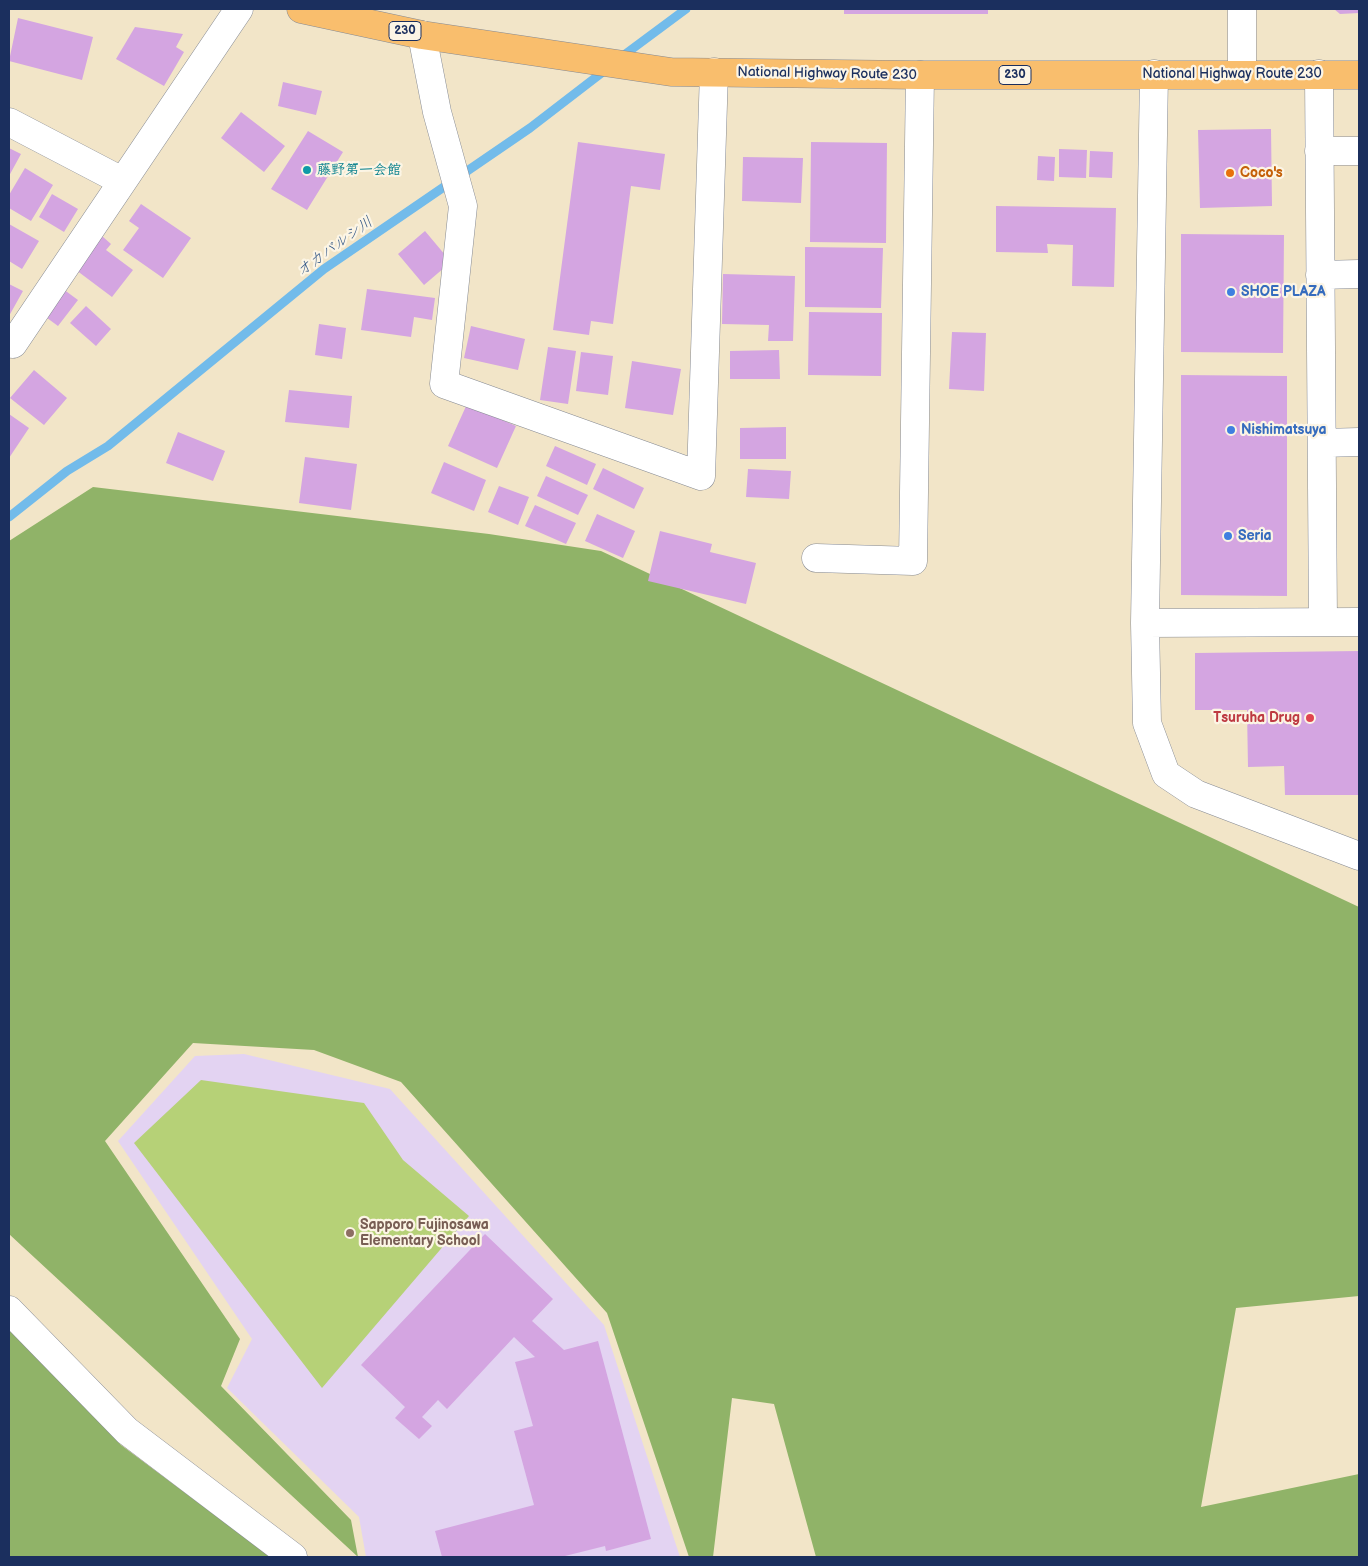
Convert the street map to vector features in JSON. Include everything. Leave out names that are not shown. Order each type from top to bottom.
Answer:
[{"type":"highway","name":"National Highway Route 230","points":[[301,9],[360,15],[422,35],[671,72],[920,75],[1359,75]]},
{"type":"street","points":[[9,342],[13,344],[239,9]]},
{"type":"street","points":[[1242,9],[1242,74]]},
{"type":"street","points":[[422,35],[437,112],[463,206],[444,384],[701,476],[714,72]]},
{"type":"street","points":[[1154,74],[1145,623],[1147,723],[1166,774],[1196,794],[1359,856]]},
{"type":"street","points":[[1319,74],[1323,622]]},
{"type":"street","points":[[816,558],[913,561],[920,75]]},
{"type":"street","points":[[9,122],[122,182]]},
{"type":"street","points":[[1319,160],[1359,151]]},
{"type":"street","points":[[1319,160],[1359,168]]},
{"type":"street","points":[[1320,275],[1359,274]]},
{"type":"street","points":[[1322,443],[1359,442]]},
{"type":"street","points":[[1145,623],[1359,622]]},
{"type":"street","points":[[9,1310],[127,1431],[293,1557]]},
{"type":"shaded area","name":"Sapporo Fujinosawa Elementary School","points":[[244,1054],[390,1089],[604,1325],[680,1557],[366,1557],[359,1517],[227,1388],[252,1339],[118,1141],[195,1056]]},
{"type":"green space","points":[[93,487],[489,534],[601,551],[1359,907],[1359,1296],[1236,1308],[1201,1507],[1359,1474],[1359,1557],[816,1557],[774,1404],[732,1398],[713,1557],[689,1557],[607,1313],[401,1082],[314,1050],[193,1043],[105,1141],[240,1339],[221,1386],[351,1520],[358,1557],[9,1234],[9,541]]},
{"type":"green space","points":[[201,1080],[364,1103],[403,1160],[469,1216],[322,1388],[134,1143]]},
{"type":"green space","points":[[9,1312],[121,1445],[271,1557],[9,1557]]},
{"type":"building","points":[[844,9],[988,9],[988,14],[844,14]]},
{"type":"building","points":[[1334,9],[1359,9],[1359,13],[1340,14]]},
{"type":"building","points":[[18,18],[93,37],[82,80],[9,61]]},
{"type":"building","points":[[135,27],[183,34],[176,47],[184,52],[164,86],[116,59]]},
{"type":"building","points":[[283,82],[322,91],[316,115],[278,106]]},
{"type":"building","points":[[241,112],[285,146],[264,172],[221,138]]},
{"type":"building","points":[[1271,129],[1272,206],[1200,208],[1198,130]]},
{"type":"building","name":"藤野第一会館","points":[[308,131],[343,152],[307,210],[271,189]]},
{"type":"building","points":[[578,142],[665,154],[660,190],[631,186],[613,324],[591,321],[589,335],[553,330]]},
{"type":"building","points":[[811,142],[887,143],[886,243],[810,242]]},
{"type":"building","points":[[9,148],[21,154],[9,176]]},
{"type":"building","points":[[1059,149],[1087,150],[1086,178],[1059,177]]},
{"type":"building","points":[[1090,151],[1113,152],[1112,178],[1089,177]]},
{"type":"building","points":[[1038,156],[1055,157],[1054,181],[1037,180]]},
{"type":"building","points":[[743,157],[803,158],[801,203],[742,201]]},
{"type":"building","points":[[25,168],[53,185],[31,221],[9,208],[9,195]]},
{"type":"building","points":[[52,194],[78,209],[64,232],[39,217]]},
{"type":"building","points":[[141,204],[191,238],[163,278],[123,250],[139,228],[129,221]]},
{"type":"building","points":[[996,206],[1116,208],[1114,287],[1072,286],[1073,245],[1047,244],[1048,253],[996,252]]},
{"type":"building","points":[[9,224],[39,241],[22,269],[9,261]]},
{"type":"building","points":[[425,231],[451,262],[424,285],[398,254]]},
{"type":"building","points":[[1181,234],[1284,235],[1283,353],[1181,352]]},
{"type":"building","points":[[102,236],[111,244],[106,250],[133,270],[112,297],[76,270]]},
{"type":"building","points":[[805,247],[883,248],[881,308],[805,307]]},
{"type":"building","points":[[723,274],[795,276],[793,341],[768,341],[769,325],[722,324]]},
{"type":"building","points":[[9,284],[23,291],[9,316]]},
{"type":"building","points":[[63,289],[78,300],[58,326],[43,315]]},
{"type":"building","points":[[367,289],[435,298],[432,320],[414,317],[411,337],[361,330]]},
{"type":"building","points":[[86,306],[111,329],[96,346],[70,323]]},
{"type":"building","points":[[809,312],[882,313],[881,376],[808,375]]},
{"type":"building","points":[[319,324],[346,328],[342,359],[315,355]]},
{"type":"building","points":[[471,326],[525,339],[518,370],[464,358]]},
{"type":"building","points":[[952,332],[986,333],[984,391],[949,389]]},
{"type":"building","points":[[548,347],[576,351],[568,404],[540,400]]},
{"type":"building","points":[[779,350],[780,379],[730,379],[730,351]]},
{"type":"building","points":[[581,352],[613,356],[608,395],[576,391]]},
{"type":"building","points":[[632,361],[681,369],[673,415],[625,408]]},
{"type":"building","points":[[34,370],[67,398],[44,425],[10,398]]},
{"type":"building","points":[[1181,375],[1287,376],[1287,596],[1181,595]]},
{"type":"building","points":[[289,390],[352,396],[349,428],[285,422]]},
{"type":"building","points":[[467,404],[516,426],[497,468],[448,446]]},
{"type":"building","points":[[9,414],[29,428],[9,458]]},
{"type":"building","points":[[786,427],[786,459],[740,459],[740,428]]},
{"type":"building","points":[[178,432],[225,451],[213,481],[166,463]]},
{"type":"building","points":[[555,446],[596,464],[587,485],[546,466]]},
{"type":"building","points":[[305,457],[357,464],[351,510],[299,503]]},
{"type":"building","points":[[444,462],[486,480],[474,511],[431,493]]},
{"type":"building","points":[[603,468],[644,488],[634,509],[593,489]]},
{"type":"building","points":[[748,469],[791,471],[789,499],[746,497]]},
{"type":"building","points":[[546,476],[588,495],[578,515],[537,496]]},
{"type":"building","points":[[499,486],[529,497],[518,525],[488,512]]},
{"type":"building","points":[[535,505],[576,523],[566,544],[525,526]]},
{"type":"building","points":[[597,514],[635,531],[623,558],[585,541]]},
{"type":"building","points":[[660,531],[712,544],[710,552],[756,563],[746,604],[648,581]]},
{"type":"building","points":[[1359,651],[1359,795],[1285,795],[1284,766],[1248,767],[1247,710],[1195,710],[1195,653]]},
{"type":"building","points":[[485,1234],[553,1299],[532,1321],[564,1350],[598,1341],[651,1539],[606,1551],[605,1546],[561,1557],[442,1557],[435,1531],[534,1505],[514,1431],[533,1426],[515,1362],[535,1357],[514,1337],[447,1409],[438,1400],[422,1417],[432,1426],[419,1439],[395,1418],[405,1407],[361,1365]]},
{"type":"waterway","name":"オカバルシ川","points":[[620,58],[686,9]]},
{"type":"waterway","name":"オカバルシ川","points":[[9,517],[67,471],[108,446],[324,269],[530,128],[608,68]]},
{"type":"place","name":"藤野第一会館","points":[[307,170]]},
{"type":"place","name":"Coco's","points":[[1230,173]]},
{"type":"place","name":"SHOE PLAZA","points":[[1231,292]]},
{"type":"place","name":"Nishimatsuya","points":[[1231,430]]},
{"type":"place","name":"Seria","points":[[1228,536]]},
{"type":"place","name":"Tsuruha Drug","points":[[1310,718]]},
{"type":"place","name":"Sapporo Fujinosawa Elementary School","points":[[350,1233]]}]
